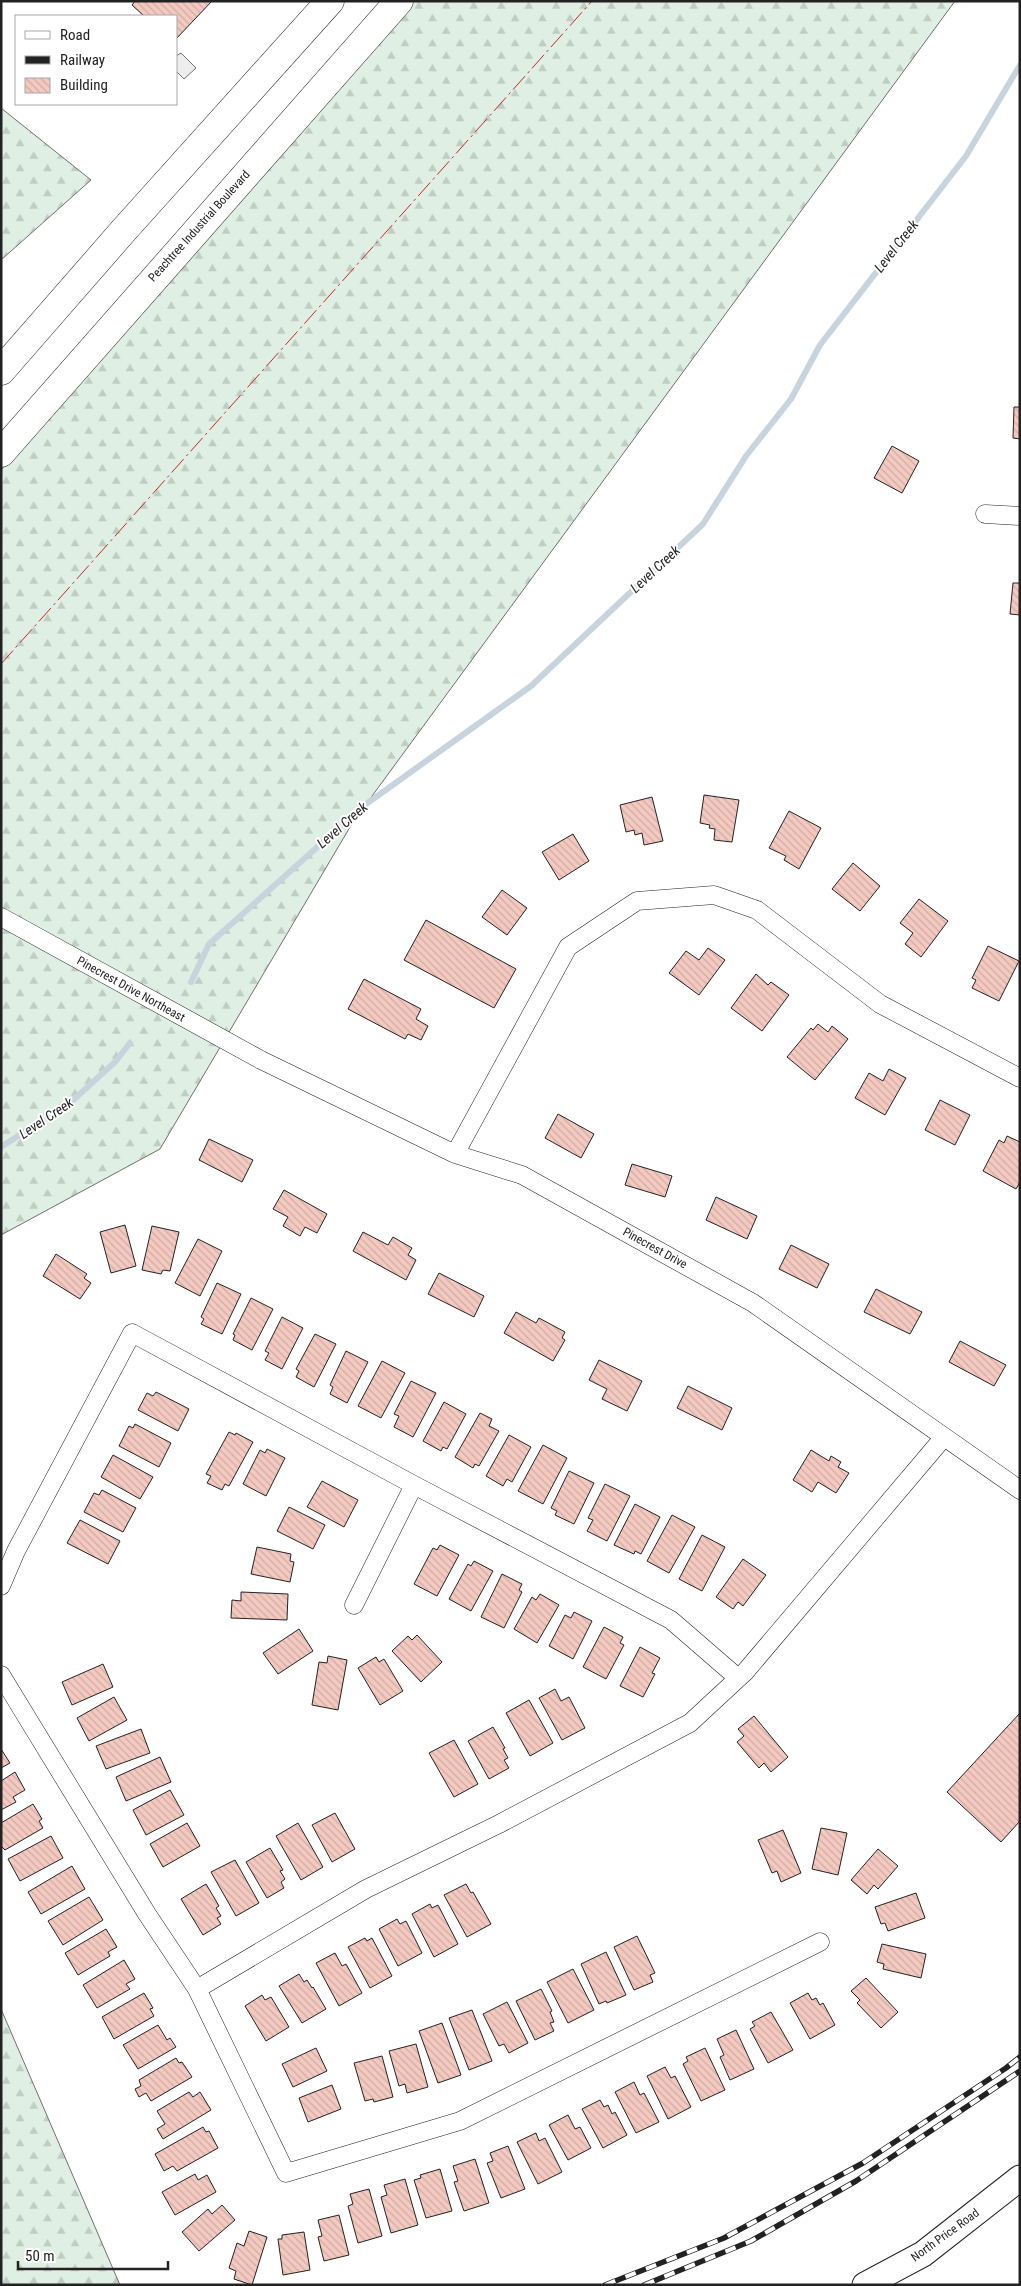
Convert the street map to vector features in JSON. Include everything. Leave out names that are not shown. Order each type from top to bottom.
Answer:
[{"type":"highway","points":[[1,372],[124,230],[330,1]]},
{"type":"highway","name":"Peachtree Industrial Boulevard","points":[[1,453],[399,1]]},
{"type":"street","points":[[985,514],[1020,516]]},
{"type":"street","points":[[454,1154],[568,947],[637,901],[714,896],[757,910],[880,1004],[1019,1077]]},
{"type":"street","name":"Pinecrest Drive Northeast","points":[[1,918],[261,1060]]},
{"type":"street","name":"Pinecrest Drive","points":[[261,1060],[454,1154],[522,1175],[753,1302],[1020,1490]]},
{"type":"street","points":[[1,1586],[16,1551],[132,1333],[414,1485],[671,1620],[738,1678]]},
{"type":"street","points":[[197,1990],[366,1889],[500,1824],[690,1723],[738,1678],[944,1437]]},
{"type":"street","points":[[354,1605],[414,1485]]},
{"type":"street","points":[[1,1675],[147,1914],[197,1990],[286,2173],[460,2121],[820,1942]]},
{"type":"street","name":"North Price Road","points":[[865,2285],[923,2254],[1020,2178]]},
{"type":"green space","points":[[406,1],[955,1],[353,822],[160,1149],[1,1235],[1,470],[169,270]]},
{"type":"green space","points":[[1,108],[91,180],[1,260]]},
{"type":"green space","points":[[1,2009],[120,2285],[1,2285]]},
{"type":"shaded area","points":[[181,53],[196,68],[184,79],[178,73],[178,55]]},
{"type":"building","points":[[135,1],[212,1],[178,37],[178,15],[143,15],[132,5]]},
{"type":"building","points":[[1014,407],[1020,407],[1020,439],[1013,438]]},
{"type":"building","points":[[892,446],[919,461],[902,493],[874,478]]},
{"type":"building","points":[[1013,583],[1020,583],[1020,615],[1010,614]]},
{"type":"building","points":[[704,795],[739,800],[732,842],[714,840],[715,829],[709,828],[710,825],[700,823]]},
{"type":"building","points":[[652,797],[663,841],[644,845],[642,833],[635,835],[634,830],[626,832],[620,805]]},
{"type":"building","points":[[789,811],[821,828],[799,869],[784,860],[786,856],[769,848]]},
{"type":"building","points":[[573,834],[589,861],[559,880],[542,852]]},
{"type":"building","points":[[853,863],[880,886],[860,911],[832,889]]},
{"type":"building","points":[[502,890],[527,908],[507,935],[482,917]]},
{"type":"building","points":[[919,899],[948,921],[921,957],[905,944],[913,933],[900,923]]},
{"type":"building","points":[[426,920],[516,969],[494,1008],[404,960]]},
{"type":"building","points":[[988,946],[1019,961],[999,1001],[972,988],[976,980],[972,978]]},
{"type":"building","points":[[708,948],[725,960],[699,995],[669,973],[686,951],[699,960]]},
{"type":"building","points":[[756,974],[768,985],[771,982],[789,995],[762,1031],[731,1008]]},
{"type":"building","points":[[364,979],[421,1009],[416,1019],[428,1026],[421,1040],[408,1034],[405,1039],[348,1009]]},
{"type":"building","points":[[818,1024],[828,1032],[832,1026],[848,1039],[815,1080],[787,1057],[811,1028],[813,1030]]},
{"type":"building","points":[[889,1069],[906,1078],[885,1115],[855,1098],[869,1073],[883,1081]]},
{"type":"building","points":[[940,1100],[970,1115],[955,1145],[925,1130]]},
{"type":"building","points":[[558,1114],[594,1134],[581,1158],[545,1138]]},
{"type":"building","points":[[1007,1136],[1020,1142],[1020,1182],[1016,1189],[983,1171],[999,1140],[1004,1143]]},
{"type":"building","points":[[209,1139],[253,1160],[242,1182],[199,1160]]},
{"type":"building","points":[[632,1164],[672,1176],[665,1197],[625,1185]]},
{"type":"building","points":[[284,1190],[327,1214],[317,1233],[305,1227],[300,1236],[283,1226],[288,1217],[273,1209]]},
{"type":"building","points":[[716,1197],[757,1216],[747,1239],[706,1220]]},
{"type":"building","points":[[125,1225],[136,1266],[111,1273],[100,1232]]},
{"type":"building","points":[[152,1226],[179,1232],[170,1271],[163,1270],[161,1274],[142,1270]]},
{"type":"building","points":[[363,1232],[388,1245],[393,1237],[412,1248],[408,1255],[416,1260],[406,1280],[353,1251]]},
{"type":"building","points":[[198,1239],[222,1251],[200,1296],[175,1283]]},
{"type":"building","points":[[791,1245],[829,1264],[817,1288],[779,1269]]},
{"type":"building","points":[[56,1254],[87,1274],[84,1278],[91,1283],[80,1299],[43,1276]]},
{"type":"building","points":[[439,1273],[484,1296],[474,1317],[428,1294]]},
{"type":"building","points":[[217,1283],[241,1294],[222,1334],[201,1324],[204,1319],[201,1317]]},
{"type":"building","points":[[876,1289],[922,1312],[910,1334],[864,1312]]},
{"type":"building","points":[[251,1298],[273,1309],[252,1350],[233,1340],[235,1335],[233,1334]]},
{"type":"building","points":[[516,1312],[536,1323],[539,1318],[565,1332],[562,1338],[565,1340],[553,1361],[504,1333]]},
{"type":"building","points":[[282,1317],[303,1328],[282,1369],[265,1360],[269,1353],[265,1351]]},
{"type":"building","points":[[315,1334],[336,1344],[314,1387],[296,1377],[299,1371],[296,1369]]},
{"type":"building","points":[[960,1341],[1006,1365],[994,1386],[949,1362]]},
{"type":"building","points":[[346,1351],[368,1362],[347,1403],[330,1394],[333,1387],[330,1385]]},
{"type":"building","points":[[599,1360],[642,1381],[627,1411],[602,1399],[607,1389],[589,1380]]},
{"type":"building","points":[[382,1361],[405,1373],[381,1418],[358,1406]]},
{"type":"building","points":[[411,1381],[436,1393],[413,1437],[394,1427],[399,1416],[394,1414]]},
{"type":"building","points":[[688,1386],[732,1408],[722,1430],[677,1408]]},
{"type":"building","points":[[156,1392],[189,1409],[178,1431],[138,1410],[147,1393],[153,1396]]},
{"type":"building","points":[[444,1402],[466,1414],[447,1449],[443,1447],[441,1451],[423,1441]]},
{"type":"building","points":[[480,1413],[492,1419],[489,1426],[499,1431],[479,1466],[475,1464],[473,1468],[455,1457]]},
{"type":"building","points":[[135,1424],[171,1443],[159,1467],[119,1446],[129,1426],[133,1428]]},
{"type":"building","points":[[229,1432],[235,1435],[236,1433],[253,1442],[229,1486],[225,1484],[222,1490],[207,1483],[211,1476],[206,1474]]},
{"type":"building","points":[[509,1435],[531,1447],[512,1482],[507,1479],[503,1486],[486,1476]]},
{"type":"building","points":[[543,1445],[567,1458],[543,1504],[518,1491]]},
{"type":"building","points":[[267,1449],[285,1458],[266,1496],[243,1484],[260,1450],[265,1453]]},
{"type":"building","points":[[811,1450],[829,1461],[831,1456],[841,1462],[838,1467],[849,1473],[836,1493],[818,1482],[812,1492],[793,1480]]},
{"type":"building","points":[[113,1455],[153,1477],[140,1499],[101,1477]]},
{"type":"building","points":[[569,1471],[594,1483],[574,1524],[555,1515],[557,1511],[551,1508]]},
{"type":"building","points":[[322,1481],[358,1500],[344,1527],[307,1507]]},
{"type":"building","points":[[605,1484],[630,1496],[607,1541],[587,1531],[593,1520],[588,1518]]},
{"type":"building","points":[[102,1490],[136,1508],[123,1532],[84,1512],[94,1493],[99,1495]]},
{"type":"building","points":[[635,1504],[660,1517],[641,1554],[635,1551],[634,1554],[614,1545]]},
{"type":"building","points":[[289,1507],[325,1525],[313,1549],[277,1531]]},
{"type":"building","points":[[672,1515],[695,1527],[669,1573],[647,1561]]},
{"type":"building","points":[[80,1520],[120,1541],[108,1564],[67,1543]]},
{"type":"building","points":[[702,1535],[725,1547],[702,1591],[679,1579]]},
{"type":"building","points":[[440,1545],[459,1555],[437,1596],[414,1584],[433,1548],[437,1550]]},
{"type":"building","points":[[257,1547],[291,1554],[290,1561],[294,1562],[290,1582],[251,1574]]},
{"type":"building","points":[[743,1559],[766,1575],[743,1606],[738,1602],[733,1609],[716,1597]]},
{"type":"building","points":[[474,1561],[493,1571],[471,1611],[449,1599],[468,1564],[471,1566]]},
{"type":"building","points":[[502,1574],[522,1584],[519,1590],[522,1592],[504,1628],[481,1617]]},
{"type":"building","points":[[241,1592],[288,1594],[287,1620],[231,1618],[232,1600],[241,1601]]},
{"type":"building","points":[[540,1594],[559,1605],[537,1643],[514,1629],[532,1597],[536,1600]]},
{"type":"building","points":[[574,1612],[592,1621],[573,1659],[549,1646],[565,1615],[571,1618]]},
{"type":"building","points":[[604,1627],[623,1637],[620,1643],[624,1645],[606,1679],[583,1667]]},
{"type":"building","points":[[299,1629],[313,1651],[278,1674],[263,1653]]},
{"type":"building","points":[[417,1635],[442,1662],[421,1682],[392,1651],[408,1636],[412,1640]]},
{"type":"building","points":[[640,1647],[660,1658],[652,1673],[655,1674],[643,1697],[620,1686]]},
{"type":"building","points":[[328,1656],[347,1660],[338,1710],[312,1705],[319,1662],[327,1663]]},
{"type":"building","points":[[376,1657],[379,1662],[384,1659],[403,1691],[380,1705],[358,1668]]},
{"type":"building","points":[[103,1664],[113,1687],[72,1705],[62,1682]]},
{"type":"building","points":[[555,1689],[561,1701],[569,1697],[585,1728],[562,1740],[539,1698]]},
{"type":"building","points":[[114,1697],[127,1720],[89,1741],[77,1718]]},
{"type":"building","points":[[529,1700],[553,1743],[530,1756],[506,1713]]},
{"type":"building","points":[[1020,1713],[1020,1821],[1001,1842],[947,1792]]},
{"type":"building","points":[[754,1716],[788,1757],[771,1772],[764,1763],[759,1768],[737,1742],[744,1736],[738,1729]]},
{"type":"building","points":[[493,1727],[505,1748],[503,1749],[508,1758],[504,1760],[509,1768],[489,1779],[468,1741]]},
{"type":"building","points":[[141,1729],[150,1753],[106,1769],[96,1746]]},
{"type":"building","points":[[454,1740],[478,1784],[454,1797],[429,1753]]},
{"type":"building","points":[[1,1749],[10,1763],[1,1768]]},
{"type":"building","points":[[160,1757],[171,1782],[126,1801],[116,1777]]},
{"type":"building","points":[[15,1772],[25,1790],[13,1797],[16,1802],[1,1810],[1,1781]]},
{"type":"building","points":[[170,1790],[184,1815],[146,1835],[133,1810]]},
{"type":"building","points":[[33,1804],[42,1819],[39,1821],[43,1828],[5,1850],[1,1846],[1,1823]]},
{"type":"building","points":[[335,1813],[355,1849],[332,1862],[312,1825]]},
{"type":"building","points":[[187,1823],[200,1846],[163,1867],[150,1844]]},
{"type":"building","points":[[298,1823],[323,1867],[301,1880],[276,1836]]},
{"type":"building","points":[[821,1828],[847,1833],[838,1875],[812,1869]]},
{"type":"building","points":[[783,1830],[801,1873],[781,1882],[777,1871],[772,1873],[758,1840]]},
{"type":"building","points":[[51,1836],[63,1858],[20,1881],[8,1859]]},
{"type":"building","points":[[270,1848],[283,1870],[280,1871],[285,1879],[281,1882],[284,1888],[267,1898],[246,1862]]},
{"type":"building","points":[[878,1849],[898,1866],[878,1889],[874,1885],[867,1894],[851,1880]]},
{"type":"building","points":[[235,1860],[259,1903],[236,1916],[211,1872]]},
{"type":"building","points":[[72,1866],[85,1889],[41,1914],[28,1892]]},
{"type":"building","points":[[206,1884],[219,1906],[216,1908],[221,1916],[217,1918],[221,1924],[203,1935],[181,1899]]},
{"type":"building","points":[[466,1884],[471,1893],[473,1892],[491,1924],[467,1937],[444,1895]]},
{"type":"building","points":[[916,1893],[925,1918],[888,1931],[885,1923],[881,1924],[875,1907]]},
{"type":"building","points":[[89,1897],[103,1920],[63,1945],[48,1921]]},
{"type":"building","points":[[430,1904],[432,1908],[438,1905],[458,1944],[434,1957],[412,1914]]},
{"type":"building","points":[[397,1919],[400,1924],[406,1921],[422,1953],[398,1966],[379,1929]]},
{"type":"building","points":[[106,1929],[117,1947],[108,1952],[110,1956],[78,1975],[65,1953]]},
{"type":"building","points":[[637,1936],[655,1973],[650,1975],[653,1982],[634,1990],[614,1947]]},
{"type":"building","points":[[365,1938],[367,1941],[372,1938],[392,1976],[370,1988],[348,1947]]},
{"type":"building","points":[[882,1944],[926,1954],[921,1978],[883,1969],[884,1964],[877,1962]]},
{"type":"building","points":[[606,1952],[626,1995],[607,2003],[606,2001],[599,2004],[581,1964]]},
{"type":"building","points":[[335,1953],[342,1966],[346,1964],[362,1993],[339,2006],[316,1963]]},
{"type":"building","points":[[124,1960],[135,1979],[126,1984],[130,1989],[97,2008],[83,1985]]},
{"type":"building","points":[[573,1969],[594,2010],[568,2023],[547,1982]]},
{"type":"building","points":[[299,1974],[304,1982],[307,1980],[313,1987],[326,2009],[302,2023],[279,1986]]},
{"type":"building","points":[[866,1978],[898,2012],[881,2028],[857,2003],[860,2000],[851,1991]]},
{"type":"building","points":[[541,1989],[552,2011],[550,2012],[554,2022],[550,2023],[554,2031],[535,2040],[516,2001]]},
{"type":"building","points":[[144,1993],[153,2008],[150,2009],[154,2016],[114,2039],[102,2017]]},
{"type":"building","points":[[808,1993],[812,2000],[816,1998],[820,2005],[823,2003],[835,2025],[810,2039],[790,2003]]},
{"type":"building","points":[[262,1995],[265,2000],[271,1997],[289,2027],[266,2041],[245,2006]]},
{"type":"building","points":[[507,2002],[528,2043],[509,2053],[504,2044],[499,2046],[483,2014]]},
{"type":"building","points":[[472,2010],[492,2061],[469,2070],[449,2018]]},
{"type":"building","points":[[771,2012],[793,2050],[768,2063],[750,2029],[755,2026],[752,2022]]},
{"type":"building","points":[[442,2023],[461,2075],[438,2083],[419,2031]]},
{"type":"building","points":[[158,2025],[167,2040],[170,2038],[176,2047],[138,2069],[123,2045]]},
{"type":"building","points":[[736,2030],[754,2069],[730,2080],[720,2057],[724,2055],[717,2039]]},
{"type":"building","points":[[416,2044],[428,2087],[407,2093],[405,2084],[399,2086],[389,2051]]},
{"type":"building","points":[[316,2048],[327,2071],[293,2087],[282,2064]]},
{"type":"building","points":[[705,2048],[725,2090],[701,2101],[683,2064],[688,2061],[686,2057]]},
{"type":"building","points":[[382,2056],[393,2097],[374,2102],[373,2099],[365,2101],[354,2063]]},
{"type":"building","points":[[176,2058],[179,2063],[182,2062],[192,2077],[151,2101],[146,2093],[139,2097],[135,2089],[141,2086],[139,2080]]},
{"type":"building","points":[[665,2067],[671,2078],[675,2076],[691,2107],[668,2119],[647,2076]]},
{"type":"building","points":[[634,2082],[640,2095],[644,2093],[659,2122],[636,2133],[615,2092]]},
{"type":"building","points":[[332,2085],[341,2109],[308,2122],[299,2098]]},
{"type":"building","points":[[189,2092],[193,2097],[200,2092],[211,2110],[163,2139],[157,2129],[165,2124],[157,2111]]},
{"type":"building","points":[[600,2100],[604,2107],[608,2105],[612,2114],[615,2112],[627,2135],[603,2148],[582,2109]]},
{"type":"building","points":[[568,2115],[575,2129],[580,2127],[591,2148],[568,2160],[549,2125]]},
{"type":"building","points":[[203,2127],[206,2132],[209,2131],[218,2148],[177,2171],[173,2166],[164,2171],[155,2154]]},
{"type":"building","points":[[536,2133],[539,2141],[545,2138],[562,2172],[538,2184],[517,2142]]},
{"type":"building","points":[[508,2146],[525,2189],[501,2198],[487,2163],[493,2161],[490,2153]]},
{"type":"building","points":[[475,2159],[489,2203],[464,2211],[454,2182],[458,2181],[453,2166]]},
{"type":"building","points":[[440,2169],[452,2211],[426,2218],[414,2180],[421,2178],[420,2175]]},
{"type":"building","points":[[195,2174],[198,2180],[207,2175],[216,2192],[175,2215],[162,2192]]},
{"type":"building","points":[[405,2179],[418,2225],[391,2233],[381,2197],[387,2195],[384,2185]]},
{"type":"building","points":[[369,2189],[382,2236],[358,2243],[348,2206],[353,2204],[350,2194]]},
{"type":"building","points":[[222,2205],[235,2220],[199,2251],[182,2232],[208,2209],[212,2214]]},
{"type":"building","points":[[339,2215],[349,2255],[324,2261],[318,2237],[322,2236],[318,2220]]},
{"type":"building","points":[[249,2231],[267,2237],[252,2285],[234,2279],[236,2271],[229,2268],[237,2243],[244,2246]]},
{"type":"building","points":[[304,2232],[310,2270],[283,2275],[278,2239],[282,2239],[282,2235]]},
{"type":"waterway","name":"Level Creek","points":[[191,982],[209,944],[362,807],[531,686],[703,524],[746,456],[791,399],[820,345],[966,156],[1020,65]]},
{"type":"waterway","name":"Level Creek","points":[[1,1147],[71,1102],[115,1062],[130,1043]]},
{"type":"railway","points":[[605,2285],[724,2238],[863,2163],[1020,2057]]},
{"type":"railway","points":[[644,2285],[751,2241],[856,2181],[1020,2071]]},
{"type":"power","points":[[1,664],[592,1]]}]
